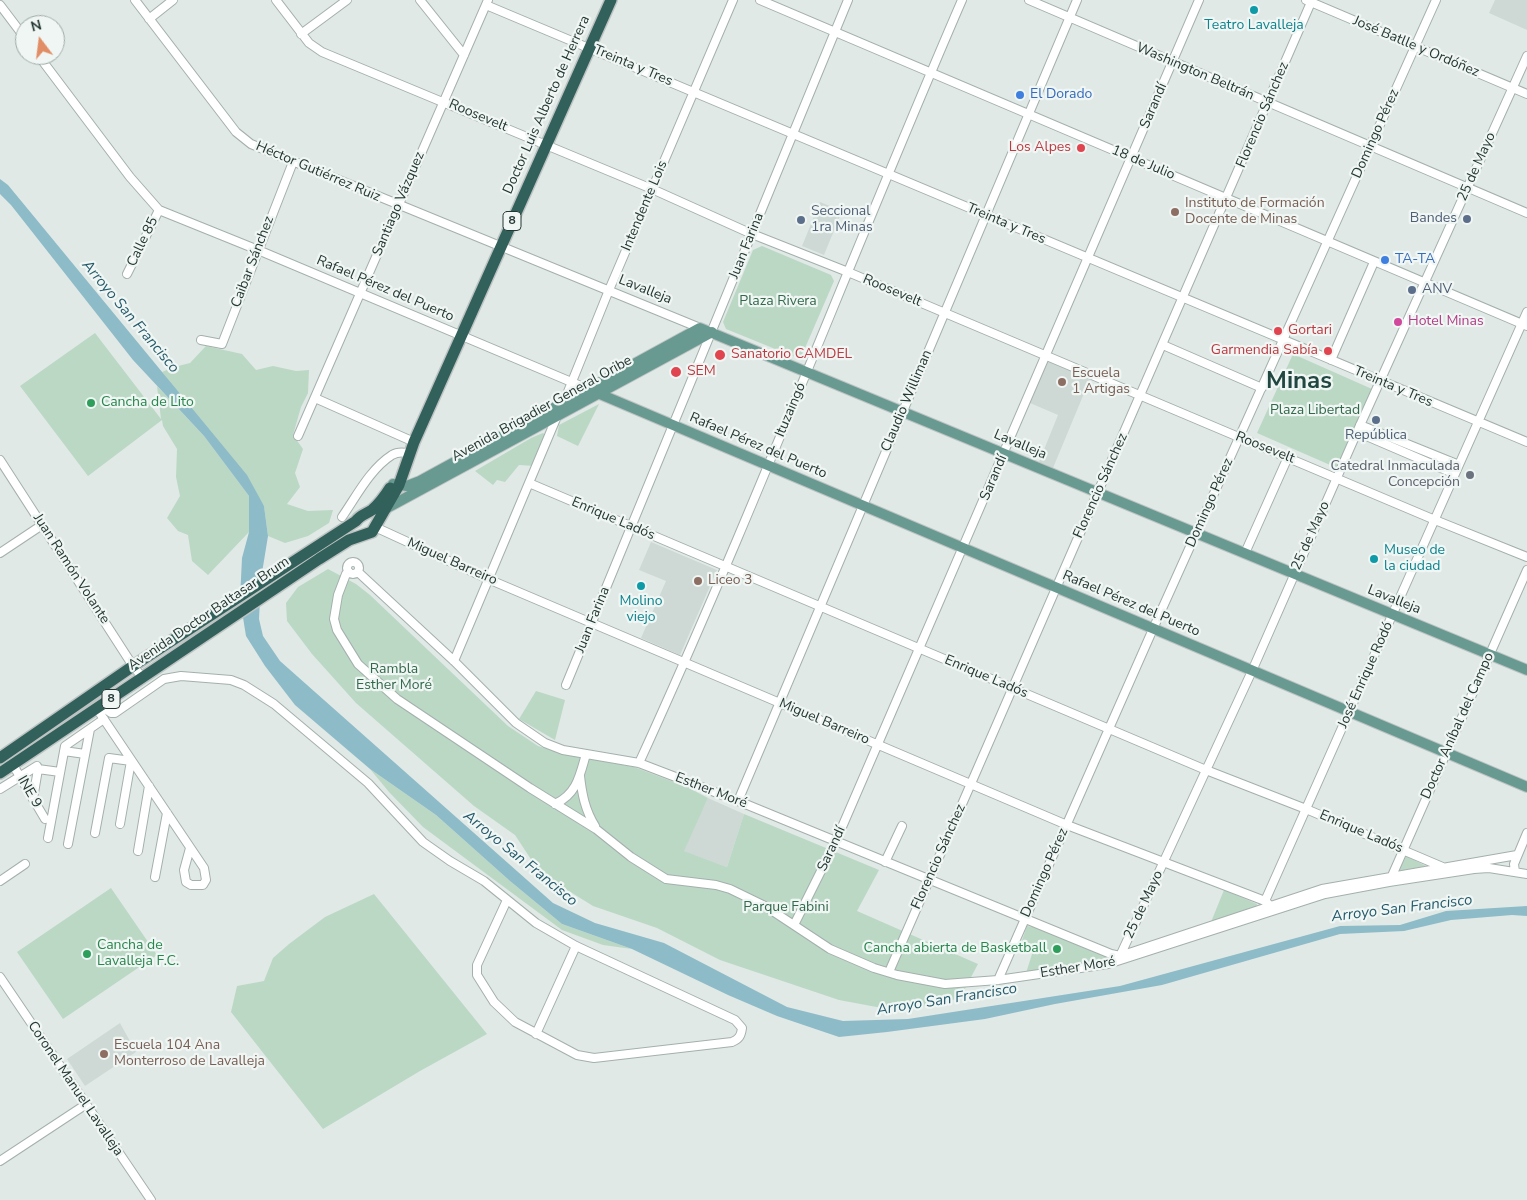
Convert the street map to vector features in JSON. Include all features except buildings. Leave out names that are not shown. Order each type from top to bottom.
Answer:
[{"type":"highway","name":"Doctor Luis Alberto de Herrera","points":[[375,526],[385,509],[611,0]]},
{"type":"highway","name":"Doctor Luis Alberto de Herrera","points":[[359,518],[382,500],[396,484],[407,453],[414,442]]},
{"type":"highway","points":[[362,534],[356,530],[359,518],[371,517],[375,526]]},
{"type":"highway","name":"Avenida Doctor Baltasar Brum","points":[[0,758],[133,666],[359,518]]},
{"type":"highway","name":"8","points":[[362,534],[372,532],[375,526]]},
{"type":"highway","name":"Avenida Doctor Baltasar Brum","points":[[0,773],[319,559],[362,534]]},
{"type":"main road","name":"Lavalleja","points":[[700,328],[1527,670]]},
{"type":"main road","name":"Avenida Brigadier General Oribe","points":[[385,509],[588,388],[700,328]]},
{"type":"main road","name":"Avenida Brigadier General Oribe","points":[[396,484],[412,485],[443,473],[558,415],[712,332]]},
{"type":"main road","name":"Rafael Pérez del Puerto","points":[[588,388],[1527,787]]},
{"type":"street","name":"Héctor Gutiérrez Ruiz","points":[[135,0],[236,132],[251,144],[398,206],[501,246]]},
{"type":"street","points":[[149,19],[173,0]]},
{"type":"street","name":"Roosevelt","points":[[276,0],[301,34],[309,43],[322,52],[652,188],[752,234],[848,272],[1527,557]]},
{"type":"street","points":[[301,34],[347,0]]},
{"type":"street","points":[[420,0],[464,55]]},
{"type":"street","name":"Intendente Lois","points":[[454,661],[732,0]]},
{"type":"street","name":"18 de Julio","points":[[760,0],[1524,325]]},
{"type":"street","name":"Juan Farina","points":[[566,685],[848,0]]},
{"type":"street","name":"Ituzaingó","points":[[639,763],[685,663],[930,72],[962,0]]},
{"type":"street","name":"Washington Beltrán","points":[[1029,0],[1527,213]]},
{"type":"street","name":"Claudio Williman","points":[[738,801],[1077,0]]},
{"type":"street","name":"Sarandí","points":[[794,925],[836,841],[1199,0]]},
{"type":"street","name":"Domingo Pérez","points":[[998,980],[1436,0]]},
{"type":"street","name":"José Batlle y Ordóñez","points":[[1310,1],[1527,94]]},
{"type":"street","name":"Florencio Sánchez","points":[[890,972],[1227,199],[1310,1]]},
{"type":"street","name":"Santiago Vázquez","points":[[298,436],[487,3]]},
{"type":"street","name":"Treinta y Tres","points":[[487,3],[589,48],[1332,360],[1380,382],[1527,442]]},
{"type":"street","points":[[0,5],[15,25]]},
{"type":"street","name":"25 de Mayo","points":[[1121,958],[1163,862],[1252,671],[1358,429],[1527,56]]},
{"type":"street","name":"Rafael Pérez del Puerto","points":[[46,65],[130,177],[159,210],[588,388]]},
{"type":"street","name":"Caibar Sánchez","points":[[201,340],[222,344],[292,162]]},
{"type":"street","name":"Calle 85","points":[[128,274],[159,210]]},
{"type":"street","name":"Lavalleja","points":[[501,246],[700,328]]},
{"type":"street","points":[[1332,360],[1374,262]]},
{"type":"street","name":"José Enrique Rodó","points":[[1270,906],[1306,809],[1478,422],[1524,325],[1527,312]]},
{"type":"street","points":[[1163,345],[1262,388]]},
{"type":"street","points":[[315,398],[414,442]]},
{"type":"street","points":[[1358,429],[1459,465]]},
{"type":"street","points":[[1358,429],[1455,474]]},
{"type":"street","points":[[342,517],[371,476],[382,464],[398,452],[407,453]]},
{"type":"street","points":[[1244,553],[1288,457]]},
{"type":"street","name":"Juan Ramón Volante","points":[[0,460],[133,666],[142,677]]},
{"type":"street","name":"Enrique Ladós","points":[[529,483],[1206,770],[1306,809],[1445,868]]},
{"type":"street","points":[[0,553],[42,525]]},
{"type":"street","name":"Miguel Barreiro","points":[[375,526],[488,579],[685,663],[1067,825],[1270,906]]},
{"type":"street","name":"Doctor Aníbal del Campo","points":[[1390,879],[1527,570]]},
{"type":"street","name":"Esther Moré","points":[[1121,958],[929,881],[738,801],[639,763],[563,750],[546,743],[516,723],[454,661],[358,572],[346,574],[338,595],[334,619],[337,630],[358,664],[397,699],[596,829],[631,857],[666,879],[716,885],[730,889],[765,906],[830,949],[874,968],[897,975],[945,984],[998,980],[1121,958],[1322,889],[1474,869],[1489,868],[1527,874]]},
{"type":"street","points":[[99,707],[115,713],[164,679],[181,676],[231,680],[244,686],[274,704],[368,783],[423,842],[484,881],[536,923],[576,946],[735,1020],[742,1028],[741,1035],[732,1042],[594,1058],[577,1055],[515,1022],[494,1002],[477,974],[477,965],[506,900]]},
{"type":"street","points":[[99,707],[104,720],[167,813],[190,848],[206,874],[206,880],[203,885],[191,886],[186,882],[184,870],[190,848]]},
{"type":"street","points":[[48,838],[64,748],[104,720]]},
{"type":"street","points":[[68,844],[90,729]]},
{"type":"street","points":[[64,748],[85,754]]},
{"type":"street","name":"Esther Moré","points":[[555,804],[565,799],[572,792],[580,776],[586,754]]},
{"type":"street","points":[[95,833],[109,758],[131,761]]},
{"type":"street","points":[[120,824],[131,761]]},
{"type":"street","name":"INE 9","points":[[13,765],[45,819]]},
{"type":"street","points":[[0,788],[38,768],[60,772]]},
{"type":"street","points":[[33,799],[38,768]]},
{"type":"street","name":"Esther Moré","points":[[580,776],[584,800],[596,829]]},
{"type":"street","points":[[138,851],[149,786]]},
{"type":"street","points":[[155,877],[167,813]]},
{"type":"street","points":[[885,862],[902,826]]},
{"type":"street","points":[[1515,872],[1514,864],[1527,834]]},
{"type":"street","name":"Esther Moré","points":[[1390,879],[1517,855]]},
{"type":"street","points":[[0,881],[25,864]]},
{"type":"street","points":[[536,1034],[576,946]]},
{"type":"street","name":"Coronel Manuel Lavalleja","points":[[0,978],[151,1200]]},
{"type":"street","points":[[0,1161],[85,1105]]},
{"type":"shaded area","points":[[1495,0],[1527,0],[1527,30],[1489,13]]},
{"type":"shaded area","points":[[820,202],[842,211],[824,255],[802,246]]},
{"type":"shaded area","points":[[1048,361],[1090,379],[1053,468],[1039,462],[1058,415],[1030,403]]},
{"type":"shaded area","points":[[651,542],[717,570],[680,655],[641,638],[666,581],[639,570]]},
{"type":"shaded area","points":[[708,798],[744,814],[727,867],[683,851]]},
{"type":"shaded area","name":"Escuela 104 Ana Monterroso de Lavalleja","points":[[120,1023],[136,1052],[85,1086],[67,1059]]},
{"type":"green space","name":"Plaza Rivera","points":[[762,246],[831,275],[834,281],[802,355],[795,357],[726,329],[723,322],[753,250]]},
{"type":"green space","points":[[95,333],[161,419],[157,386],[204,436],[249,496],[249,532],[208,575],[192,561],[188,535],[178,531],[167,518],[180,496],[176,477],[177,449],[163,426],[162,420],[88,476],[20,386]]},
{"type":"green space","points":[[206,346],[242,354],[256,370],[273,366],[296,371],[309,370],[308,393],[301,407],[293,435],[303,449],[295,473],[300,487],[287,504],[308,511],[333,510],[329,523],[308,536],[285,543],[268,536],[264,506],[162,372],[190,363]]},
{"type":"green space","name":"Plaza Libertad","points":[[1293,354],[1372,389],[1337,468],[1257,433]]},
{"type":"green space","points":[[599,404],[578,446],[557,436],[559,425]]},
{"type":"green space","points":[[543,433],[547,437],[535,466],[519,465],[505,482],[497,480],[493,485],[475,471],[531,438]]},
{"type":"green space","points":[[328,569],[356,584],[370,595],[508,726],[538,746],[560,753],[634,767],[687,787],[708,798],[684,851],[727,867],[744,814],[879,870],[857,911],[978,964],[960,998],[931,1006],[882,1008],[839,1000],[720,960],[657,928],[593,906],[540,873],[515,835],[474,806],[356,703],[312,654],[287,621],[286,603],[298,587]]},
{"type":"green space","points":[[536,691],[565,700],[555,740],[519,719]]},
{"type":"green space","points":[[370,769],[436,815],[510,881],[562,924],[632,949],[603,945],[562,930],[423,827]]},
{"type":"green space","points":[[1406,856],[1426,866],[1399,871]]},
{"type":"green space","name":"Cancha de Lavalleja F.C.","points":[[111,888],[157,955],[63,1019],[17,952]]},
{"type":"green space","points":[[1224,890],[1257,904],[1256,908],[1211,922]]},
{"type":"green space","points":[[374,894],[487,1034],[420,1071],[323,1129],[231,1012],[237,986],[264,981],[273,958],[289,944],[325,917]]},
{"type":"green space","name":"Cancha abierta de Basketball","points":[[1027,926],[1114,959],[1026,973],[1033,951],[1020,946]]},
{"type":"water","name":"Arroyo San Francisco","points":[[0,179],[8,185],[247,475],[264,506],[268,536],[261,579],[259,619],[263,636],[280,661],[553,903],[595,923],[664,943],[787,1007],[843,1021],[908,1019],[1120,986],[1340,926],[1400,925],[1446,911],[1527,906],[1527,916],[1512,915],[1451,920],[1404,931],[1340,934],[1162,985],[1055,1004],[985,1019],[839,1037],[777,1016],[632,949],[562,924],[510,881],[436,815],[370,769],[295,705],[265,666],[246,636],[240,599],[242,558],[249,532],[249,496],[204,436],[133,360],[11,205],[0,194]]},
{"type":"place","name":"Teatro Lavalleja","points":[[1254,10]]},
{"type":"place","name":"El Dorado","points":[[1020,95]]},
{"type":"place","name":"Los Alpes","points":[[1081,148]]},
{"type":"place","name":"Instituto de Formación Docente de Minas","points":[[1175,212]]},
{"type":"place","name":"Bandes","points":[[1467,219]]},
{"type":"place","name":"Seccional 1ra Minas","points":[[801,220]]},
{"type":"place","name":"TA-TA","points":[[1385,260]]},
{"type":"place","name":"ANV","points":[[1412,290]]},
{"type":"place","name":"Hotel Minas","points":[[1398,322]]},
{"type":"place","name":"Gortari","points":[[1278,331]]},
{"type":"place","name":"Garmendia Sabía","points":[[1328,351]]},
{"type":"place","name":"Sanatorio CAMDEL","points":[[720,355]]},
{"type":"place","name":"SEM","points":[[676,372]]},
{"type":"place","name":"Escuela 1 Artigas","points":[[1062,382]]},
{"type":"place","name":"Cancha de Lito","points":[[91,403]]},
{"type":"place","name":"República","points":[[1376,420]]},
{"type":"place","name":"Catedral Inmaculada Concepción","points":[[1470,475]]},
{"type":"place","name":"Museo de la ciudad","points":[[1374,559]]},
{"type":"place","name":"Liceo 3","points":[[698,581]]},
{"type":"place","name":"Molino viejo","points":[[641,586]]},
{"type":"place","name":"Cancha abierta de Basketball","points":[[1057,949]]},
{"type":"place","name":"Cancha de Lavalleja F.C.","points":[[87,954]]},
{"type":"place","name":"Escuela 104 Ana Monterroso de Lavalleja","points":[[104,1054]]},
{"type":"district","name":"Minas","points":[[1299,382]]},
{"type":"park label","name":"Rambla Esther Moré","points":[[394,678]]},
{"type":"park label","name":"Parque Fabini","points":[[786,908]]}]
